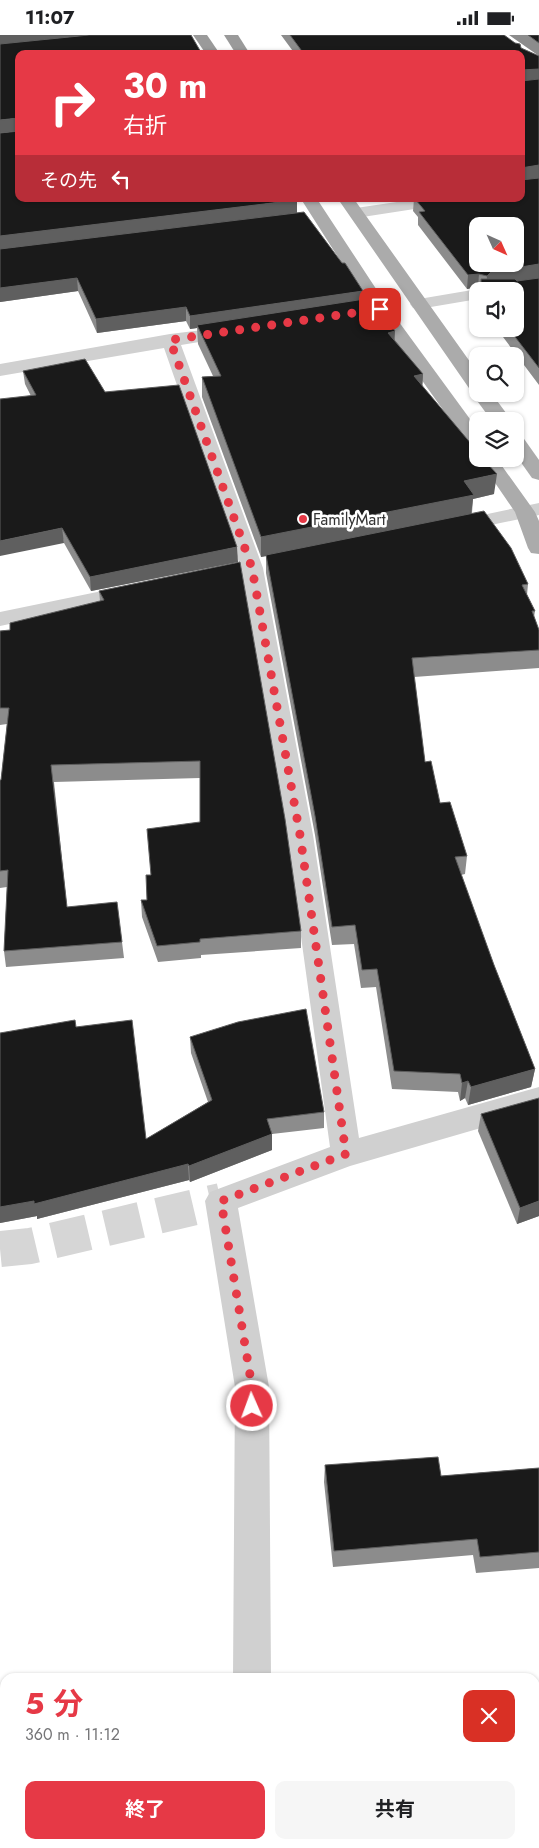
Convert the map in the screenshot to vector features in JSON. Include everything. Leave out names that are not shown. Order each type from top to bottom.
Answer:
[{"type":"highway","points":[[200,35],[210,50]]},
{"type":"highway","points":[[231,35],[240,50]]},
{"type":"main road","points":[[311,202],[380,309],[469,433]]},
{"type":"main road","points":[[348,202],[469,374]]},
{"type":"main road","points":[[524,453],[539,474]]},
{"type":"main road","points":[[494,467],[532,511],[539,547]]},
{"type":"street","points":[[356,213],[428,202]]},
{"type":"street","points":[[301,220],[321,217]]},
{"type":"street","points":[[419,304],[469,296]]},
{"type":"street","points":[[361,312],[380,309]]},
{"type":"street","points":[[0,370],[170,340],[256,328]]},
{"type":"street","points":[[170,340],[252,568],[300,835],[346,1154]]},
{"type":"street","points":[[428,532],[532,511]]},
{"type":"street","points":[[0,619],[155,587]]},
{"type":"street","points":[[252,1673],[252,1387],[221,1201],[346,1154],[539,1099]]},
{"type":"building","points":[[89,35],[191,35],[200,50],[15,50],[15,118],[0,120],[0,44]]},
{"type":"building","points":[[290,35],[504,35],[515,43],[520,44],[521,48],[539,56],[539,69],[525,70],[525,50],[301,50]]},
{"type":"building","points":[[528,35],[539,35],[539,43]]},
{"type":"building","points":[[539,79],[539,165],[525,167],[525,81]]},
{"type":"building","points":[[15,131],[15,202],[280,202],[0,236],[0,133]]},
{"type":"building","points":[[539,178],[539,264],[524,266],[524,217],[469,217],[469,273],[490,273],[487,276],[479,274],[468,275],[419,212],[425,211],[418,202],[525,202],[525,180]]},
{"type":"building","points":[[304,212],[342,263],[345,263],[363,291],[190,316],[186,307],[96,319],[77,278],[0,288],[0,249]]},
{"type":"building","points":[[539,278],[539,368],[515,337],[524,337],[524,282],[481,282],[481,279],[515,279],[517,281]]},
{"type":"building","points":[[371,298],[395,331],[388,333],[423,374],[414,376],[469,441],[469,467],[490,467],[497,474],[464,481],[474,495],[261,537],[202,377],[221,376],[197,325]]},
{"type":"building","points":[[85,359],[105,392],[179,385],[237,547],[90,577],[62,528],[0,541],[0,399],[36,395],[23,371]]},
{"type":"building","points":[[484,511],[511,548],[528,584],[522,585],[535,611],[532,611],[539,630],[539,650],[412,658],[425,762],[431,761],[440,803],[450,802],[467,856],[455,857],[494,965],[535,1069],[471,1087],[468,1081],[462,1083],[460,1074],[394,1071],[377,969],[362,970],[355,925],[332,927],[315,816],[266,555]]},
{"type":"building","points":[[240,562],[285,819],[301,931],[200,939],[200,942],[157,946],[141,900],[147,900],[146,875],[151,875],[147,829],[200,822],[200,761],[51,765],[67,907],[117,902],[122,942],[4,951],[8,870],[0,871],[0,780],[9,708],[0,708],[0,631],[10,630],[10,623],[104,600],[99,591]]},
{"type":"building","points":[[306,1009],[324,1112],[267,1119],[272,1134],[189,1166],[188,1164],[34,1204],[34,1201],[0,1207],[0,1033],[75,1020],[76,1027],[132,1020],[146,1139],[212,1100],[190,1037],[238,1022]]},
{"type":"building","points":[[539,1098],[539,1201],[520,1208],[481,1114]]},
{"type":"building","points":[[438,1457],[441,1476],[539,1468],[539,1552],[480,1557],[477,1539],[334,1551],[325,1465]]},
{"type":"tunnel","points":[[0,1249],[30,1246],[221,1201]]},
{"type":"place","name":"FamilyMart","points":[[303,519]]},
{"type":"route","points":[[252,1406],[252,1387],[221,1201],[346,1154],[300,835],[252,568],[170,340],[380,309]]}]
